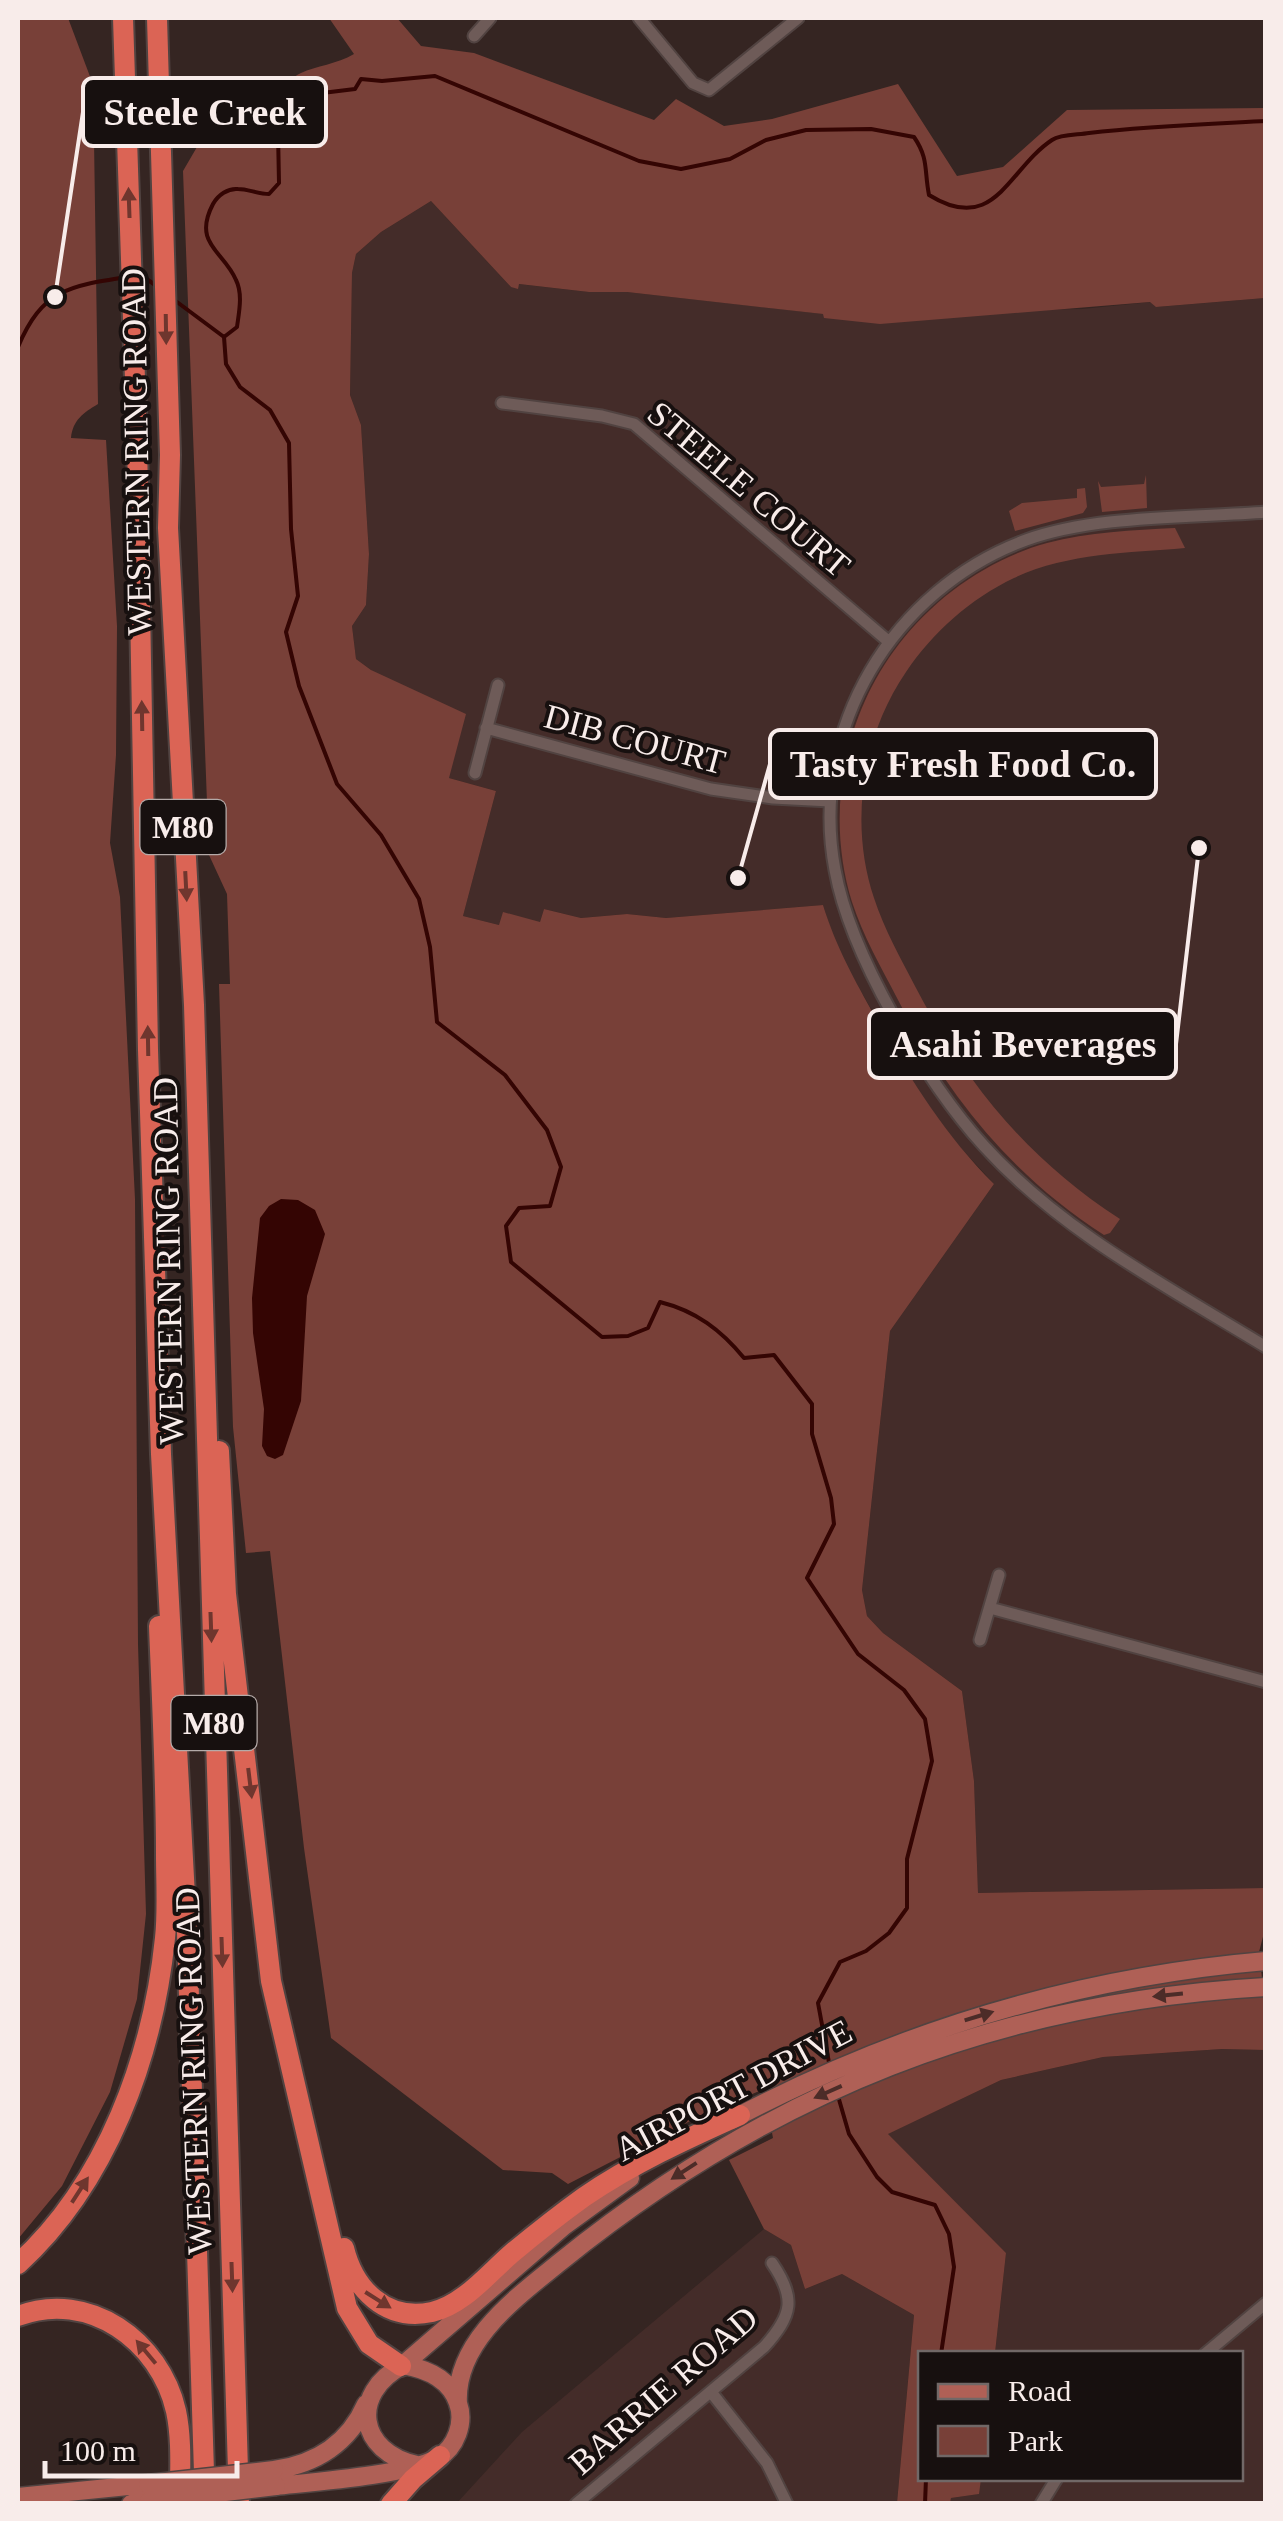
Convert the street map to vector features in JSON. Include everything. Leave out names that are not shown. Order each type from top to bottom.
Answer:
[{"type":"highway","name":"WESTERN RING ROAD","points":[[120,18],[137,440],[147,1030],[161,1454],[187,1934],[205,2504]]},
{"type":"highway","name":"WESTERN RING ROAD","points":[[158,18],[172,648],[194,1005],[240,2504]]},
{"type":"highway","points":[[162,162],[166,18]]},
{"type":"highway","points":[[194,1005],[226,1594],[272,1982],[347,2308],[368,2344],[402,2365]]},
{"type":"highway","points":[[18,2264],[62,2217],[105,2147],[136,2074],[161,1974],[166,1933],[166,1809],[156,1562],[161,1454]]},
{"type":"highway","points":[[303,2117],[353,2276],[372,2298],[410,2313],[434,2311],[453,2302],[587,2196],[665,2149],[740,2115]]},
{"type":"highway","points":[[18,2316],[53,2310],[93,2315],[128,2333],[152,2357],[176,2411],[180,2504]]},
{"type":"highway","points":[[391,2504],[440,2456]]},
{"type":"main road","name":"AIRPORT DRIVE","points":[[458,2404],[460,2380],[470,2354],[500,2314],[622,2214],[765,2112],[990,2012],[1182,1971],[1266,1962]]},
{"type":"main road","name":"AIRPORT DRIVE","points":[[888,2056],[1104,2004],[1266,1987]]},
{"type":"main road","name":"AIRPORT DRIVE","points":[[402,2365],[580,2214],[665,2156],[740,2115],[765,2112]]},
{"type":"main road","points":[[18,2497],[142,2496],[416,2465],[440,2456],[459,2430],[458,2404],[452,2391],[437,2377],[402,2365],[382,2379],[349,2432],[323,2455],[275,2478]]},
{"type":"main road","points":[[367,2402],[367,2418],[378,2442],[402,2461],[416,2465]]},
{"type":"street","points":[[474,36],[490,18]]},
{"type":"street","points":[[639,18],[693,83],[704,90],[714,89],[798,18]]},
{"type":"street","name":"STEELE COURT","points":[[502,403],[634,424],[888,642]]},
{"type":"street","points":[[1266,512],[1094,525],[1027,540],[996,553],[946,583],[888,642],[859,689],[836,758],[830,802],[834,868],[852,928],[906,1038],[959,1117],[1010,1173],[1069,1223],[1266,1347]]},
{"type":"street","points":[[474,773],[498,685]]},
{"type":"street","name":"DIB COURT","points":[[486,728],[711,789],[830,802]]},
{"type":"street","points":[[980,1640],[1000,1575]]},
{"type":"street","points":[[990,1608],[1266,1682]]},
{"type":"street","name":"BARRIE ROAD","points":[[576,2504],[780,2329],[790,2303],[785,2282],[772,2263]]},
{"type":"street","points":[[1210,2351],[1266,2303]]},
{"type":"street","points":[[711,2392],[767,2463],[787,2504]]},
{"type":"street","points":[[1041,2504],[1054,2481]]},
{"type":"shaded area","points":[[431,201],[511,287],[518,284],[627,292],[824,314],[1082,309],[1151,302],[1157,307],[1265,298],[1265,1888],[978,1893],[974,1781],[962,1691],[883,1633],[867,1616],[862,1590],[890,1331],[994,1184],[949,1135],[915,1087],[836,947],[823,905],[666,918],[627,914],[581,918],[544,909],[540,922],[499,925],[463,916],[496,791],[449,778],[371,670],[356,659],[352,626],[366,605],[369,554],[361,425],[350,395],[352,273],[356,254],[381,232]]},
{"type":"shaded area","points":[[281,1199],[298,1200],[315,1210],[325,1234],[307,1296],[301,1401],[283,1455],[275,1459],[267,1456],[262,1446],[264,1409],[252,1298],[260,1218]]},
{"type":"shaded area","points":[[1265,2050],[1265,2503],[950,2503],[951,2498],[978,2494],[981,2481],[1243,2481],[1243,2351],[995,2351],[1006,2253],[887,2134],[1001,2080],[1103,2057]]},
{"type":"shaded area","points":[[764,2229],[791,2245],[805,2289],[842,2274],[914,2315],[897,2503],[456,2504],[522,2432]]},
{"type":"green space","points":[[18,18],[68,18],[106,119],[94,140],[98,404],[80,418],[71,438],[106,440],[117,626],[116,755],[110,843],[120,897],[135,1199],[138,1644],[146,1914],[137,1999],[110,2092],[62,2186],[18,2239]]},
{"type":"green space","points":[[329,18],[397,18],[421,46],[474,53],[654,120],[676,99],[724,126],[772,119],[898,84],[957,176],[1003,167],[1067,110],[1265,108],[1265,298],[1156,307],[1150,302],[880,324],[627,292],[519,284],[518,289],[511,287],[431,201],[381,232],[356,254],[352,273],[350,395],[361,425],[369,554],[366,605],[352,626],[356,659],[371,670],[466,714],[449,778],[496,791],[463,916],[499,925],[503,912],[540,922],[544,909],[581,918],[627,914],[666,918],[823,905],[848,965],[904,1066],[945,1127],[994,1184],[890,1331],[862,1590],[867,1616],[883,1633],[962,1691],[974,1781],[978,1893],[1265,1888],[1265,1929],[1259,1952],[1265,2050],[1103,2057],[1001,2080],[888,2134],[1006,2253],[995,2351],[918,2351],[918,2481],[981,2481],[979,2494],[951,2498],[950,2503],[897,2503],[914,2315],[842,2274],[805,2289],[791,2245],[764,2229],[729,2160],[773,2138],[764,2089],[696,2118],[568,2184],[552,2173],[503,2170],[331,2038],[304,1848],[270,1551],[246,1553],[233,1427],[219,984],[230,984],[227,894],[209,855],[183,171],[218,111],[259,111],[294,77],[354,54]]},
{"type":"green space","points":[[1146,475],[1147,508],[1102,512],[1098,481],[1101,487],[1144,484]]},
{"type":"green space","points":[[1085,488],[1087,507],[1083,513],[1015,531],[1009,511],[1022,503],[1077,498],[1077,489]]},
{"type":"green space","points":[[1175,528],[1185,548],[1055,563],[1014,578],[968,606],[928,643],[891,697],[870,752],[864,781],[862,840],[866,870],[883,921],[916,988],[956,1056],[1002,1117],[1056,1171],[1120,1219],[1104,1235],[1070,1212],[1011,1159],[960,1100],[916,1034],[852,902],[844,869],[840,801],[852,734],[864,702],[899,644],[947,595],[984,569],[1047,543],[1095,534]]},
{"type":"waterway","points":[[173,299],[224,337],[237,327],[238,285],[212,246],[206,229],[213,204],[234,189],[269,194],[279,183],[278,132],[288,114],[314,94],[355,89],[361,79],[435,76],[639,161],[681,169],[730,159],[766,140],[806,130],[871,129],[914,137],[924,158],[929,195],[951,206],[970,208],[999,194],[1037,152],[1060,137],[1266,121]]},
{"type":"waterway","points":[[141,275],[158,287]]},
{"type":"waterway","points":[[18,347],[37,313],[59,294],[127,277]]},
{"type":"waterway","points":[[224,337],[226,364],[240,387],[270,410],[289,443],[291,529],[298,596],[286,632],[299,686],[337,784],[381,835],[419,899],[430,947],[437,1022],[505,1075],[547,1130],[561,1167],[550,1206],[519,1208],[506,1226],[511,1262],[602,1337],[628,1336],[648,1328],[660,1302],[707,1323],[744,1358],[774,1355],[812,1404],[812,1434],[831,1498],[834,1524],[807,1578],[858,1654],[904,1690],[925,1719],[932,1761],[907,1859],[907,1908],[889,1933],[866,1951],[840,1962],[818,2003],[830,2068]]},
{"type":"waterway","points":[[838,2096],[849,2134],[877,2177],[892,2192],[935,2205],[949,2234],[954,2267],[941,2351]]},
{"type":"waterway","points":[[925,2504],[926,2481]]},
{"type":"place","name":"Steele Creek","points":[[55,297]]},
{"type":"place","name":"Asahi Beverages","points":[[1199,848]]},
{"type":"place","name":"Tasty Fresh Food Co.","points":[[738,878]]}]
